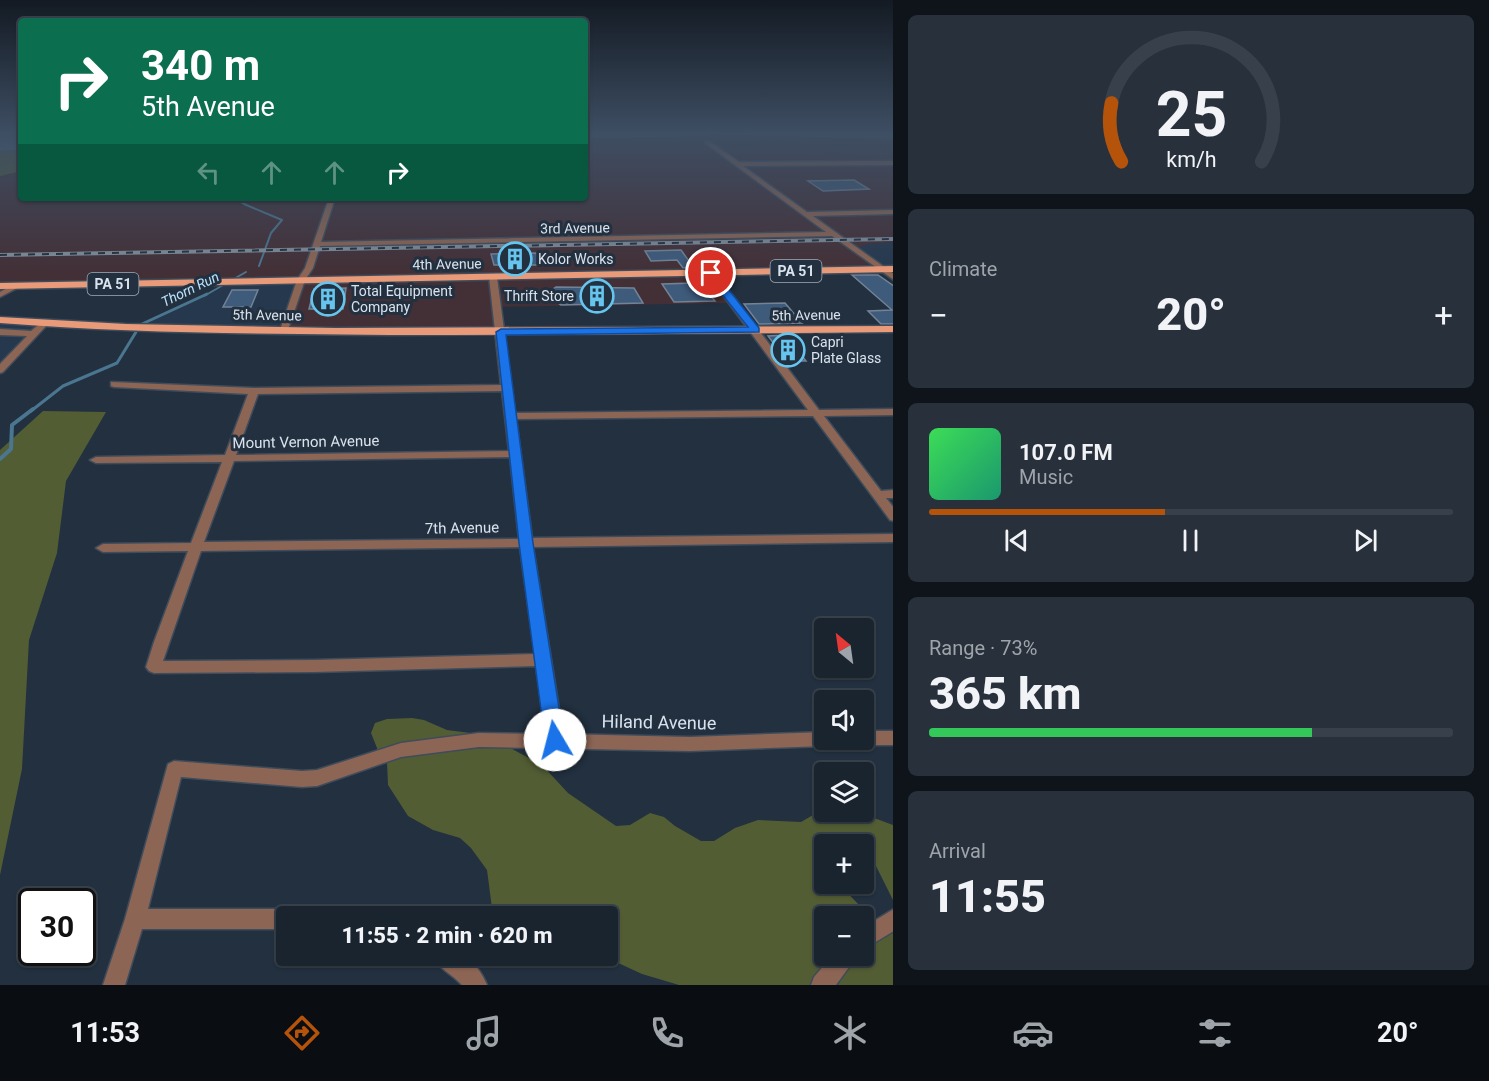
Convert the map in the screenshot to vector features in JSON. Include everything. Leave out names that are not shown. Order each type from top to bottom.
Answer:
[{"type":"main road","name":"4th Avenue","points":[[0,286],[893,269]]},
{"type":"main road","name":"5th Avenue","points":[[0,322],[284,330],[501,332],[893,329]]},
{"type":"street","points":[[758,180],[893,277]]},
{"type":"street","points":[[284,330],[301,280],[309,268],[331,201]]},
{"type":"street","points":[[806,214],[893,212]]},
{"type":"street","name":"3rd Avenue","points":[[317,244],[833,234]]},
{"type":"street","points":[[711,273],[893,516]]},
{"type":"street","points":[[493,277],[526,543],[555,740]]},
{"type":"street","points":[[0,295],[17,286]]},
{"type":"street","points":[[0,370],[43,324]]},
{"type":"street","points":[[0,332],[33,334]]},
{"type":"street","points":[[114,384],[254,391],[508,388]]},
{"type":"street","points":[[254,391],[154,667],[314,666],[544,660]]},
{"type":"street","points":[[512,416],[893,412]]},
{"type":"street","name":"Mount Vernon Avenue","points":[[96,460],[516,454]]},
{"type":"street","points":[[877,495],[893,494]]},
{"type":"street","name":"7th Avenue","points":[[103,548],[893,538]]},
{"type":"street","points":[[874,738],[893,738]]},
{"type":"street","name":"Hiland Avenue","points":[[135,919],[174,769],[303,779],[317,778],[401,750],[479,740],[690,744],[814,739]]},
{"type":"street","points":[[114,985],[135,919],[276,919]]},
{"type":"street","points":[[874,932],[893,920]]},
{"type":"street","points":[[458,966],[476,985]]},
{"type":"street","points":[[822,985],[837,966]]},
{"type":"shaded area","points":[[0,180],[18,180],[18,201],[588,201],[588,180],[893,180],[893,242],[869,244],[854,249],[882,270],[711,273],[734,303],[498,307],[501,332],[284,330],[301,281],[0,286]]},
{"type":"shaded area","points":[[893,242],[893,269],[882,270],[853,249],[869,244]]},
{"type":"shaded area","points":[[301,280],[284,330],[142,328],[154,319],[233,282]]},
{"type":"shaded area","points":[[0,320],[43,324],[0,370]]},
{"type":"green space","points":[[43,411],[106,412],[66,481],[57,553],[29,640],[22,769],[0,875],[0,450]]},
{"type":"green space","points":[[412,718],[424,720],[447,730],[486,735],[542,765],[568,793],[616,826],[630,825],[650,813],[664,817],[701,841],[714,841],[735,828],[758,820],[801,822],[814,814],[814,822],[874,822],[874,818],[893,825],[893,900],[874,862],[874,834],[814,834],[814,894],[849,894],[859,906],[814,906],[814,966],[834,966],[819,985],[679,985],[642,974],[618,963],[618,906],[492,906],[487,870],[471,848],[460,838],[433,830],[408,816],[388,785],[387,762],[379,753],[371,733],[375,723],[387,719]]},
{"type":"green space","points":[[893,919],[893,985],[822,985],[837,966],[874,966],[874,932]]},
{"type":"building","points":[[854,180],[869,189],[823,191],[808,181]]},
{"type":"building","points":[[681,250],[694,268],[683,268],[677,260],[651,261],[645,251]]},
{"type":"building","name":"Kolor Works","points":[[536,253],[540,265],[494,265],[491,254]]},
{"type":"building","points":[[852,275],[878,275],[893,285],[893,324],[881,324],[868,311],[892,310]]},
{"type":"building","points":[[690,278],[702,278],[712,290],[710,295],[715,301],[674,302],[662,284],[694,283]]},
{"type":"building","name":"Thrift Store","points":[[556,287],[634,288],[643,303],[561,305],[553,289]]},
{"type":"building","name":"Total Equipment Company","points":[[346,288],[343,309],[309,309],[314,289]]},
{"type":"building","points":[[232,290],[258,290],[251,307],[223,307]]},
{"type":"building","points":[[785,303],[802,323],[759,324],[744,304]]},
{"type":"building","name":"Capri Plate Glass","points":[[786,335],[806,361],[787,361],[768,336]]},
{"type":"waterway","name":"Thorn Run","points":[[237,201],[247,205]]},
{"type":"waterway","name":"Thorn Run","points":[[244,204],[282,220],[271,233],[259,266]]},
{"type":"waterway","name":"Thorn Run","points":[[204,296],[246,272]]},
{"type":"waterway","name":"Thorn Run","points":[[142,324],[207,294]]},
{"type":"waterway","name":"Thorn Run","points":[[31,411],[63,386],[117,363],[136,332]]},
{"type":"waterway","name":"Thorn Run","points":[[0,459],[11,449],[12,425],[33,409]]},
{"type":"railway","points":[[0,255],[893,239]]},
{"type":"place","name":"Kolor Works","points":[[515,259]]},
{"type":"place","name":"Thrift Store","points":[[597,296]]},
{"type":"place","name":"Total Equipment Company","points":[[328,299]]},
{"type":"place","name":"Capri Plate Glass","points":[[788,350]]},
{"type":"route","points":[[555,740],[526,543],[501,332],[755,330],[711,273]]}]
